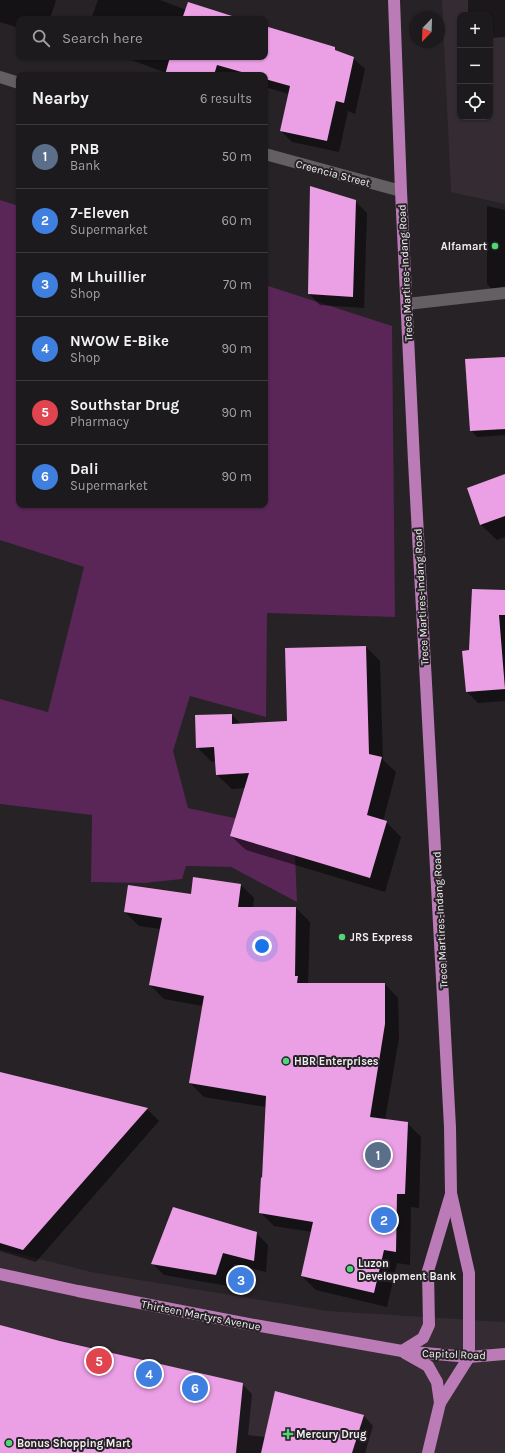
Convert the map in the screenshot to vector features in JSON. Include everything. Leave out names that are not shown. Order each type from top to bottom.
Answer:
[{"type":"main road","name":"Trece Martires-Indang Road","points":[[394,0],[401,191],[414,461],[446,1023],[451,1193],[469,1273],[469,1357]]},
{"type":"main road","name":"Trece Martires-Indang Road","points":[[402,1351],[423,1338],[429,1325],[428,1272],[451,1193]]},
{"type":"main road","name":"Thirteen Martyrs Avenue","points":[[0,1274],[78,1291],[243,1323],[402,1351]]},
{"type":"main road","name":"Capitol Road","points":[[402,1351],[469,1357],[505,1354]]},
{"type":"main road","points":[[402,1351],[428,1366],[437,1382],[440,1403]]},
{"type":"main road","points":[[428,1453],[440,1403],[469,1357]]},
{"type":"street","points":[[0,77],[16,82]]},
{"type":"street","name":"Creencia Street","points":[[268,155],[401,191]]},
{"type":"street","points":[[407,304],[505,294]]},
{"type":"shaded area","points":[[442,0],[505,0],[505,204],[451,192],[444,48],[445,12],[443,12]]},
{"type":"shaded area","points":[[0,200],[16,205],[16,508],[268,508],[268,286],[392,326],[395,617],[267,613],[266,717],[190,696],[173,751],[188,808],[294,831],[297,902],[231,867],[186,866],[182,879],[144,883],[91,882],[92,815],[0,804],[0,699],[48,712],[84,567],[0,540]]},
{"type":"shaded area","points":[[0,1249],[91,1272],[328,1311],[505,1322],[505,1453],[0,1453]]},
{"type":"building","points":[[188,2],[232,16],[183,16]]},
{"type":"building","points":[[268,27],[335,47],[335,50],[354,57],[344,103],[336,101],[327,141],[280,131],[290,86],[268,80],[268,72],[242,72],[217,65],[215,72],[166,72],[169,60],[268,60]]},
{"type":"building","points":[[310,186],[356,200],[353,297],[308,294]]},
{"type":"building","points":[[505,357],[505,429],[470,431],[465,359]]},
{"type":"building","points":[[505,474],[505,516],[480,525],[467,488]]},
{"type":"building","points":[[472,589],[505,590],[505,615],[499,615],[505,689],[466,692],[462,651],[469,650]]},
{"type":"building","points":[[366,646],[369,754],[382,757],[367,815],[387,821],[370,878],[230,836],[249,773],[216,775],[214,747],[196,748],[195,715],[232,714],[232,724],[287,721],[285,648]]},
{"type":"building","points":[[193,877],[241,884],[238,907],[296,907],[295,976],[298,976],[297,983],[385,983],[385,1024],[370,1117],[408,1122],[405,1194],[397,1194],[396,1252],[384,1250],[374,1293],[301,1276],[313,1222],[259,1213],[266,1096],[189,1083],[204,996],[149,985],[162,918],[124,912],[128,885],[191,894]]},
{"type":"building","points":[[0,1072],[148,1108],[23,1250],[0,1243]]},
{"type":"building","points":[[173,1207],[257,1232],[254,1261],[223,1253],[216,1275],[151,1264]]},
{"type":"building","points":[[0,1325],[60,1341],[243,1383],[236,1453],[0,1453]]},
{"type":"building","points":[[275,1391],[364,1415],[352,1453],[261,1453]]},
{"type":"place","name":"Alfamart","points":[[495,246]]},
{"type":"place","name":"JRS Express","points":[[342,937]]},
{"type":"place","name":"HBR Enterprises","points":[[286,1061]]},
{"type":"place","name":"PNB","points":[[378,1155]]},
{"type":"place","name":"7-Eleven","points":[[384,1220]]},
{"type":"place","name":"Luzon Development Bank","points":[[350,1269]]},
{"type":"place","name":"M Lhuillier","points":[[241,1280]]},
{"type":"place","name":"Southstar Drug","points":[[99,1361]]},
{"type":"place","name":"NWOW E-Bike","points":[[149,1374]]},
{"type":"place","name":"Dali","points":[[195,1388]]},
{"type":"place","name":"Mercury Drug","points":[[288,1434]]},
{"type":"place","name":"Bonus Shopping Mart","points":[[9,1443]]}]
